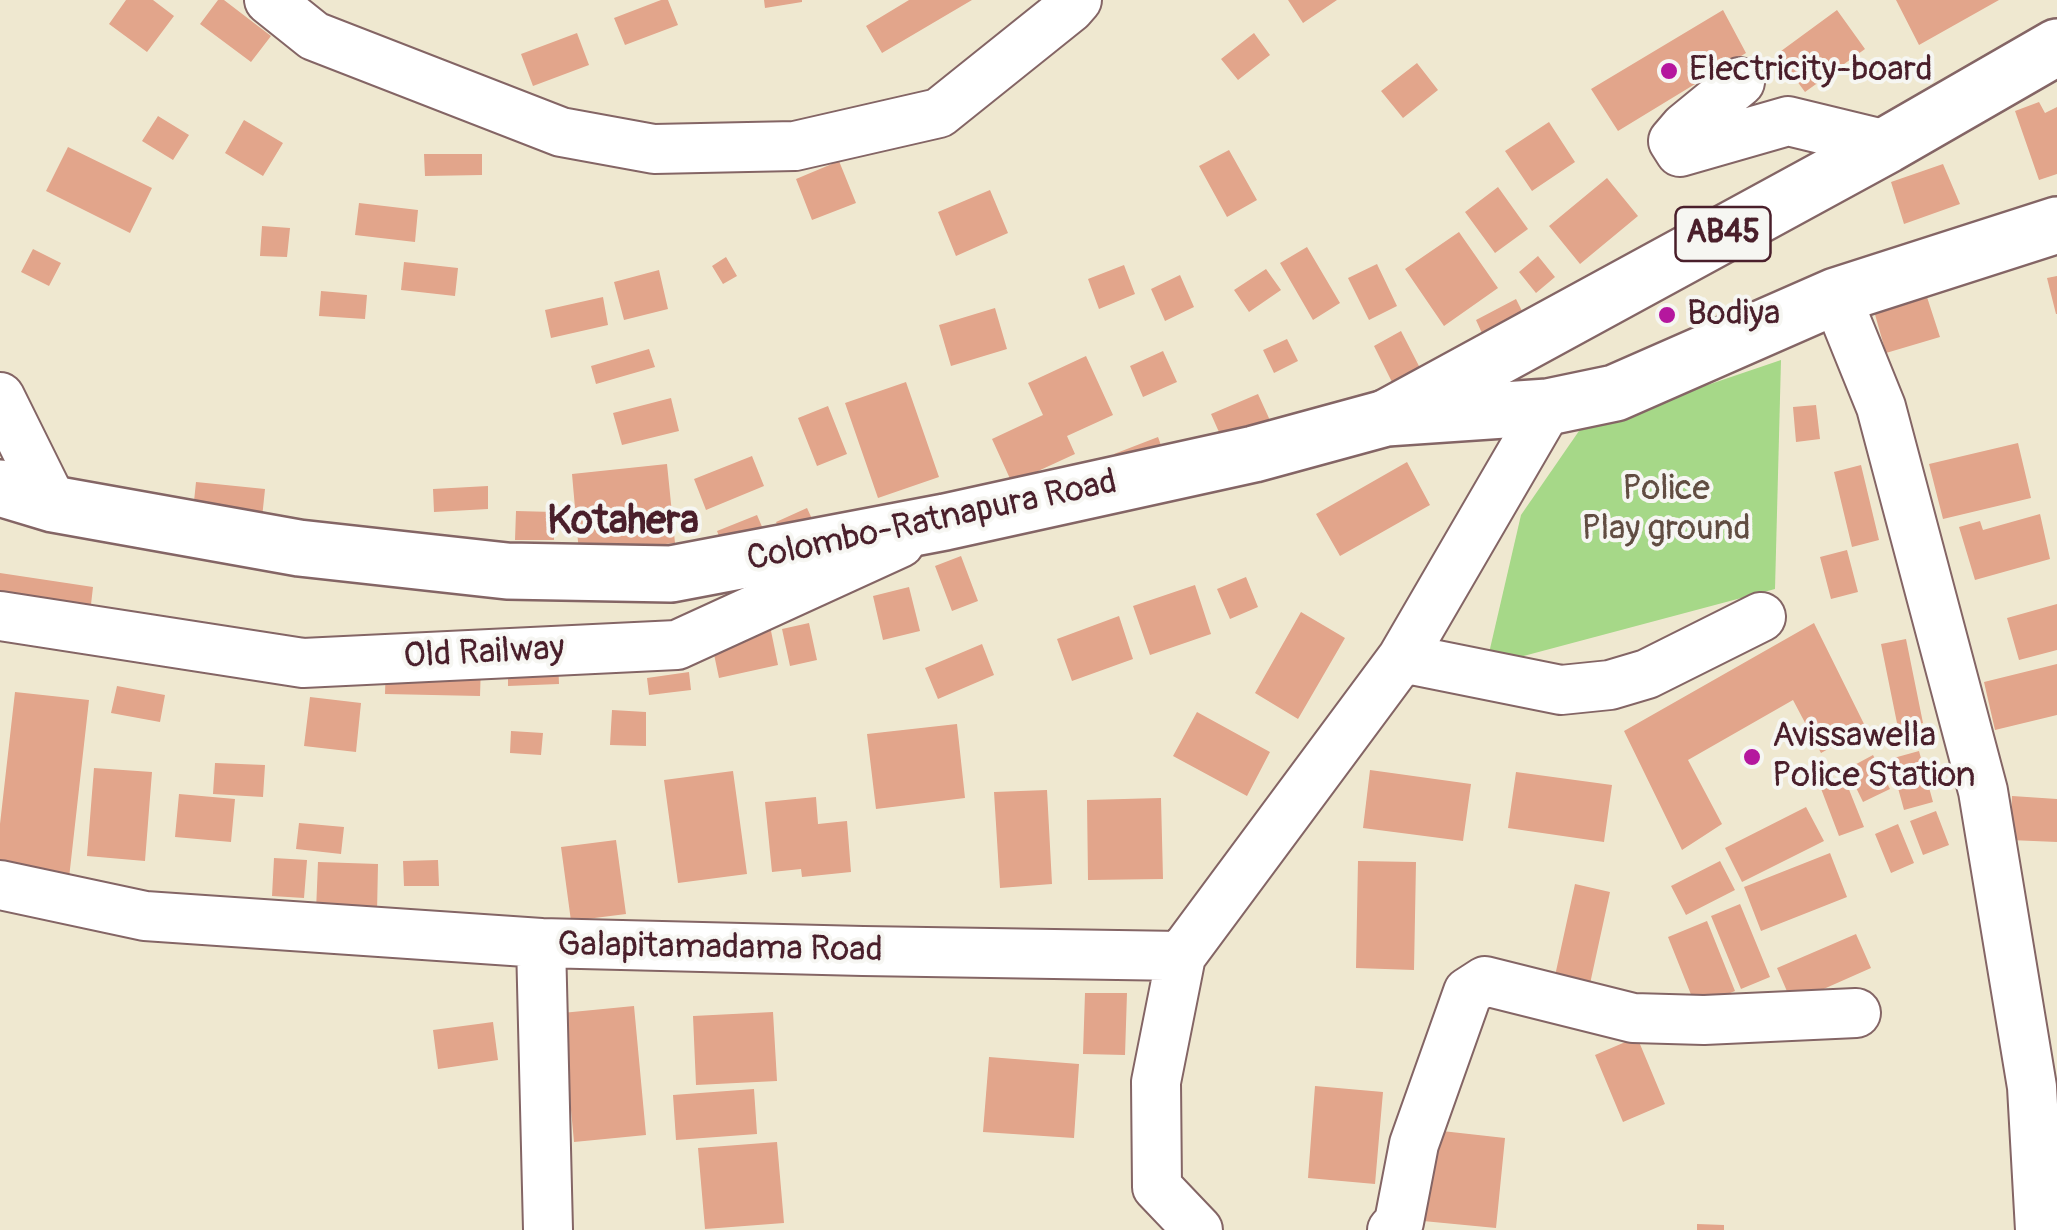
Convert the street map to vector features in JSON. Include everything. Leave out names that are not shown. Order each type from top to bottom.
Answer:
[{"type":"main road","name":"AB45","points":[[1386,418],[1887,144],[2057,46]]},
{"type":"main road","points":[[1386,418],[1548,407],[1615,393],[1836,296],[2057,225]]},
{"type":"main road","name":"Colombo-Ratnapura Road","points":[[0,488],[53,504],[299,548],[506,571],[671,574],[945,522],[1254,454],[1386,418]]},
{"type":"street","points":[[268,0],[314,36],[560,132],[654,148],[795,146],[939,112],[1077,0]]},
{"type":"street","points":[[1740,82],[1684,126],[1673,141],[1680,152],[1788,121],[1887,144]]},
{"type":"street","points":[[1836,296],[1881,407],[1984,791],[2032,1087],[2040,1230]]},
{"type":"street","points":[[0,397],[53,504]]},
{"type":"street","points":[[1198,1230],[1157,1187],[1156,1082],[1182,956],[1402,658],[1548,407]]},
{"type":"street","name":"Old Railway","points":[[0,616],[303,662],[677,645],[945,522]]},
{"type":"street","points":[[1402,658],[1561,690],[1610,685],[1647,674],[1761,617]]},
{"type":"street","points":[[0,884],[145,916],[541,943]]},
{"type":"street","name":"Galapitamadama Road","points":[[548,1230],[541,943],[1182,956]]},
{"type":"street","points":[[1392,1230],[1399,1222],[1414,1144],[1468,992],[1485,981],[1633,1018],[1704,1020],[1856,1013]]},
{"type":"green space","name":"Police Play ground","points":[[1781,360],[1775,589],[1486,666],[1521,515],[1581,428]]},
{"type":"building","points":[[126,0],[153,0],[174,16],[147,52],[109,24]]},
{"type":"building","points":[[218,0],[224,0],[271,36],[251,62],[200,24]]},
{"type":"building","points":[[668,0],[678,25],[625,45],[614,18]]},
{"type":"building","points":[[764,0],[802,0],[802,2],[765,8]]},
{"type":"building","points":[[909,0],[972,0],[882,53],[866,26]]},
{"type":"building","points":[[1288,0],[1337,0],[1303,23]]},
{"type":"building","points":[[1896,0],[1999,0],[1919,45]]},
{"type":"building","name":"Electricity-board","points":[[1723,10],[1746,53],[1618,131],[1591,89]]},
{"type":"building","points":[[1837,10],[1865,49],[1805,92],[1777,54]]},
{"type":"building","points":[[577,33],[589,65],[533,86],[521,54]]},
{"type":"building","points":[[1254,33],[1270,55],[1238,80],[1221,59]]},
{"type":"building","points":[[1417,63],[1438,90],[1403,118],[1381,91]]},
{"type":"building","points":[[2039,102],[2045,113],[2057,107],[2057,174],[2039,180],[2015,111]]},
{"type":"building","points":[[158,116],[189,135],[173,160],[142,141]]},
{"type":"building","points":[[244,120],[283,143],[263,176],[225,153]]},
{"type":"building","points":[[1549,122],[1575,162],[1532,191],[1505,151]]},
{"type":"building","points":[[68,147],[152,188],[130,233],[46,191]]},
{"type":"building","points":[[1229,150],[1257,200],[1227,217],[1199,166]]},
{"type":"building","points":[[424,154],[482,154],[482,175],[425,176]]},
{"type":"building","points":[[839,161],[856,203],[812,220],[796,179]]},
{"type":"building","points":[[1943,164],[1960,204],[1904,224],[1891,182]]},
{"type":"building","points":[[1607,178],[1638,216],[1580,264],[1549,226]]},
{"type":"building","points":[[1498,187],[1528,229],[1495,253],[1465,212]]},
{"type":"building","points":[[990,190],[1008,233],[956,256],[938,212]]},
{"type":"building","points":[[359,203],[418,210],[415,242],[355,235]]},
{"type":"building","points":[[262,226],[290,228],[287,257],[260,256]]},
{"type":"building","points":[[1459,232],[1498,288],[1444,326],[1405,269]]},
{"type":"building","points":[[1307,247],[1340,303],[1313,320],[1280,263]]},
{"type":"building","points":[[33,249],[61,263],[49,286],[21,272]]},
{"type":"building","points":[[1538,256],[1555,277],[1536,293],[1519,272]]},
{"type":"building","points":[[726,257],[737,276],[723,284],[712,266]]},
{"type":"building","points":[[404,262],[458,268],[455,296],[401,290]]},
{"type":"building","points":[[1377,264],[1397,306],[1369,320],[1348,278]]},
{"type":"building","points":[[1124,265],[1135,294],[1099,309],[1088,279]]},
{"type":"building","points":[[1266,269],[1281,290],[1249,312],[1234,290]]},
{"type":"building","points":[[659,270],[668,309],[624,320],[614,282]]},
{"type":"building","points":[[1180,275],[1194,307],[1165,321],[1151,289]]},
{"type":"building","points":[[2057,276],[2057,314],[2056,314],[2047,278]]},
{"type":"building","points":[[321,291],[367,295],[365,319],[319,316]]},
{"type":"building","points":[[1926,294],[1940,337],[1886,353],[1874,311]]},
{"type":"building","points":[[603,297],[608,325],[551,338],[545,310]]},
{"type":"building","points":[[1516,299],[1527,321],[1486,342],[1476,320]]},
{"type":"building","points":[[995,308],[1007,349],[951,366],[939,325]]},
{"type":"building","points":[[1401,331],[1420,368],[1392,382],[1374,346]]},
{"type":"building","points":[[1287,339],[1298,361],[1274,373],[1263,350]]},
{"type":"building","points":[[649,349],[655,367],[596,384],[591,366]]},
{"type":"building","points":[[1163,351],[1177,382],[1143,397],[1130,366]]},
{"type":"building","points":[[1086,356],[1113,415],[1067,436],[1075,454],[1012,483],[992,439],[1043,415],[1028,383]]},
{"type":"building","points":[[906,382],[939,477],[878,498],[845,403]]},
{"type":"building","points":[[1258,394],[1273,427],[1226,448],[1211,414]]},
{"type":"building","points":[[671,398],[679,431],[622,445],[613,413]]},
{"type":"building","points":[[1816,405],[1820,439],[1796,442],[1793,407]]},
{"type":"building","points":[[828,406],[847,454],[817,466],[798,418]]},
{"type":"building","points":[[1158,437],[1167,462],[1124,479],[1114,454]]},
{"type":"building","points":[[2018,443],[2031,498],[1943,519],[1929,464]]},
{"type":"building","points":[[752,456],[764,486],[706,510],[694,479]]},
{"type":"building","points":[[1407,462],[1430,505],[1340,556],[1316,514]]},
{"type":"building","points":[[667,464],[675,543],[579,553],[572,474]]},
{"type":"building","points":[[1861,465],[1879,540],[1852,547],[1834,472]]},
{"type":"building","points":[[196,482],[265,489],[262,518],[193,511]]},
{"type":"building","points":[[488,486],[488,509],[434,512],[433,489]]},
{"type":"building","points":[[807,508],[819,534],[788,548],[776,522]]},
{"type":"building","points":[[516,511],[554,512],[554,540],[515,540]]},
{"type":"building","points":[[2040,514],[2050,559],[1975,580],[1959,527],[1980,521],[1983,530]]},
{"type":"building","points":[[757,515],[769,543],[728,559],[717,531]]},
{"type":"building","points":[[1847,550],[1858,592],[1831,599],[1820,557]]},
{"type":"building","points":[[961,556],[978,601],[952,611],[935,566]]},
{"type":"building","points":[[0,573],[93,587],[89,622],[0,609]]},
{"type":"building","points":[[1246,577],[1258,607],[1230,619],[1217,589]]},
{"type":"building","points":[[1195,585],[1211,634],[1150,655],[1133,606]]},
{"type":"building","points":[[909,587],[920,631],[883,640],[873,596]]},
{"type":"building","points":[[2057,604],[2057,650],[2019,660],[2007,618]]},
{"type":"building","points":[[1301,612],[1345,638],[1298,719],[1255,693]]},
{"type":"building","points":[[1119,616],[1133,659],[1072,681],[1057,639]]},
{"type":"building","points":[[809,623],[817,660],[790,666],[782,629]]},
{"type":"building","points":[[1814,623],[1866,728],[1821,753],[1793,700],[1688,760],[1722,824],[1682,850],[1624,731]]},
{"type":"building","points":[[770,626],[778,665],[719,678],[711,640]]},
{"type":"building","points":[[1906,639],[1923,723],[1898,728],[1881,644]]},
{"type":"building","points":[[982,644],[994,675],[938,699],[925,668]]},
{"type":"building","points":[[558,659],[559,684],[508,686],[508,660]]},
{"type":"building","points":[[386,661],[481,664],[480,696],[385,694]]},
{"type":"building","points":[[2057,664],[2057,715],[1995,730],[1984,682]]},
{"type":"building","points":[[689,672],[691,690],[649,695],[647,678]]},
{"type":"building","points":[[117,686],[165,695],[160,722],[111,713]]},
{"type":"building","points":[[15,692],[89,700],[69,878],[0,870],[0,824]]},
{"type":"building","points":[[310,697],[361,703],[356,752],[304,746]]},
{"type":"building","points":[[612,710],[646,712],[646,746],[610,745]]},
{"type":"building","points":[[1197,712],[1270,752],[1247,796],[1173,756]]},
{"type":"building","points":[[957,724],[965,798],[876,809],[867,734]]},
{"type":"building","points":[[511,731],[543,733],[541,755],[510,753]]},
{"type":"building","points":[[1919,751],[1933,802],[1904,810],[1890,759]]},
{"type":"building","points":[[1873,755],[1890,789],[1863,802],[1847,769]]},
{"type":"building","points":[[215,763],[265,765],[263,797],[213,794]]},
{"type":"building","points":[[94,768],[152,772],[145,861],[87,856]]},
{"type":"building","points":[[1370,770],[1471,784],[1463,841],[1363,828]]},
{"type":"building","points":[[733,771],[747,874],[678,883],[664,780]]},
{"type":"building","points":[[1516,772],[1612,785],[1604,842],[1508,828]]},
{"type":"building","points":[[1844,777],[1864,827],[1839,836],[1820,786]]},
{"type":"building","points":[[1047,790],[1052,884],[1000,888],[994,792]]},
{"type":"building","points":[[179,794],[235,799],[231,842],[175,837]]},
{"type":"building","points":[[2012,796],[2057,799],[2057,842],[2010,840]]},
{"type":"building","points":[[816,797],[818,824],[847,821],[851,872],[802,877],[801,869],[772,872],[765,802]]},
{"type":"building","points":[[1161,798],[1163,879],[1088,880],[1087,800]]},
{"type":"building","points":[[1806,807],[1824,841],[1742,882],[1725,848]]},
{"type":"building","points":[[1936,811],[1949,845],[1923,855],[1910,821]]},
{"type":"building","points":[[299,823],[344,827],[341,854],[296,849]]},
{"type":"building","points":[[1898,824],[1914,863],[1891,873],[1875,834]]},
{"type":"building","points":[[616,840],[626,914],[571,921],[561,847]]},
{"type":"building","points":[[1830,853],[1847,897],[1761,931],[1744,887]]},
{"type":"building","points":[[274,858],[307,860],[304,898],[272,896]]},
{"type":"building","points":[[438,860],[439,886],[404,886],[403,861]]},
{"type":"building","points":[[1358,861],[1416,862],[1414,970],[1356,968]]},
{"type":"building","points":[[1720,861],[1735,890],[1686,915],[1671,886]]},
{"type":"building","points":[[318,862],[378,864],[377,913],[316,911]]},
{"type":"building","points":[[1575,884],[1610,892],[1588,993],[1553,985]]},
{"type":"building","points":[[1740,904],[1770,977],[1741,989],[1711,916]]},
{"type":"building","points":[[1707,921],[1735,991],[1696,1007],[1668,937]]},
{"type":"building","points":[[1856,934],[1871,968],[1792,1003],[1777,968]]},
{"type":"building","points":[[1085,993],[1127,993],[1125,1055],[1083,1054]]},
{"type":"building","points":[[634,1006],[646,1135],[574,1142],[562,1013]]},
{"type":"building","points":[[773,1012],[777,1081],[696,1085],[693,1016]]},
{"type":"building","points":[[493,1022],[498,1060],[438,1069],[433,1030]]},
{"type":"building","points":[[1637,1037],[1665,1104],[1623,1122],[1595,1055]]},
{"type":"building","points":[[989,1057],[1079,1064],[1074,1138],[983,1132]]},
{"type":"building","points":[[1315,1086],[1383,1092],[1375,1184],[1308,1178]]},
{"type":"building","points":[[754,1089],[757,1134],[676,1140],[673,1095]]},
{"type":"building","points":[[1433,1130],[1505,1138],[1496,1228],[1423,1221]]},
{"type":"building","points":[[777,1142],[784,1223],[705,1229],[698,1148]]},
{"type":"building","points":[[1697,1224],[1724,1225],[1724,1230],[1697,1230]]},
{"type":"place","name":"Electricity-board","points":[[1669,71]]},
{"type":"place","name":"Bodiya","points":[[1667,315]]},
{"type":"place","name":"Avissawella Police Station","points":[[1752,757]]},
{"type":"district","name":"Kotahera","points":[[623,523]]}]
